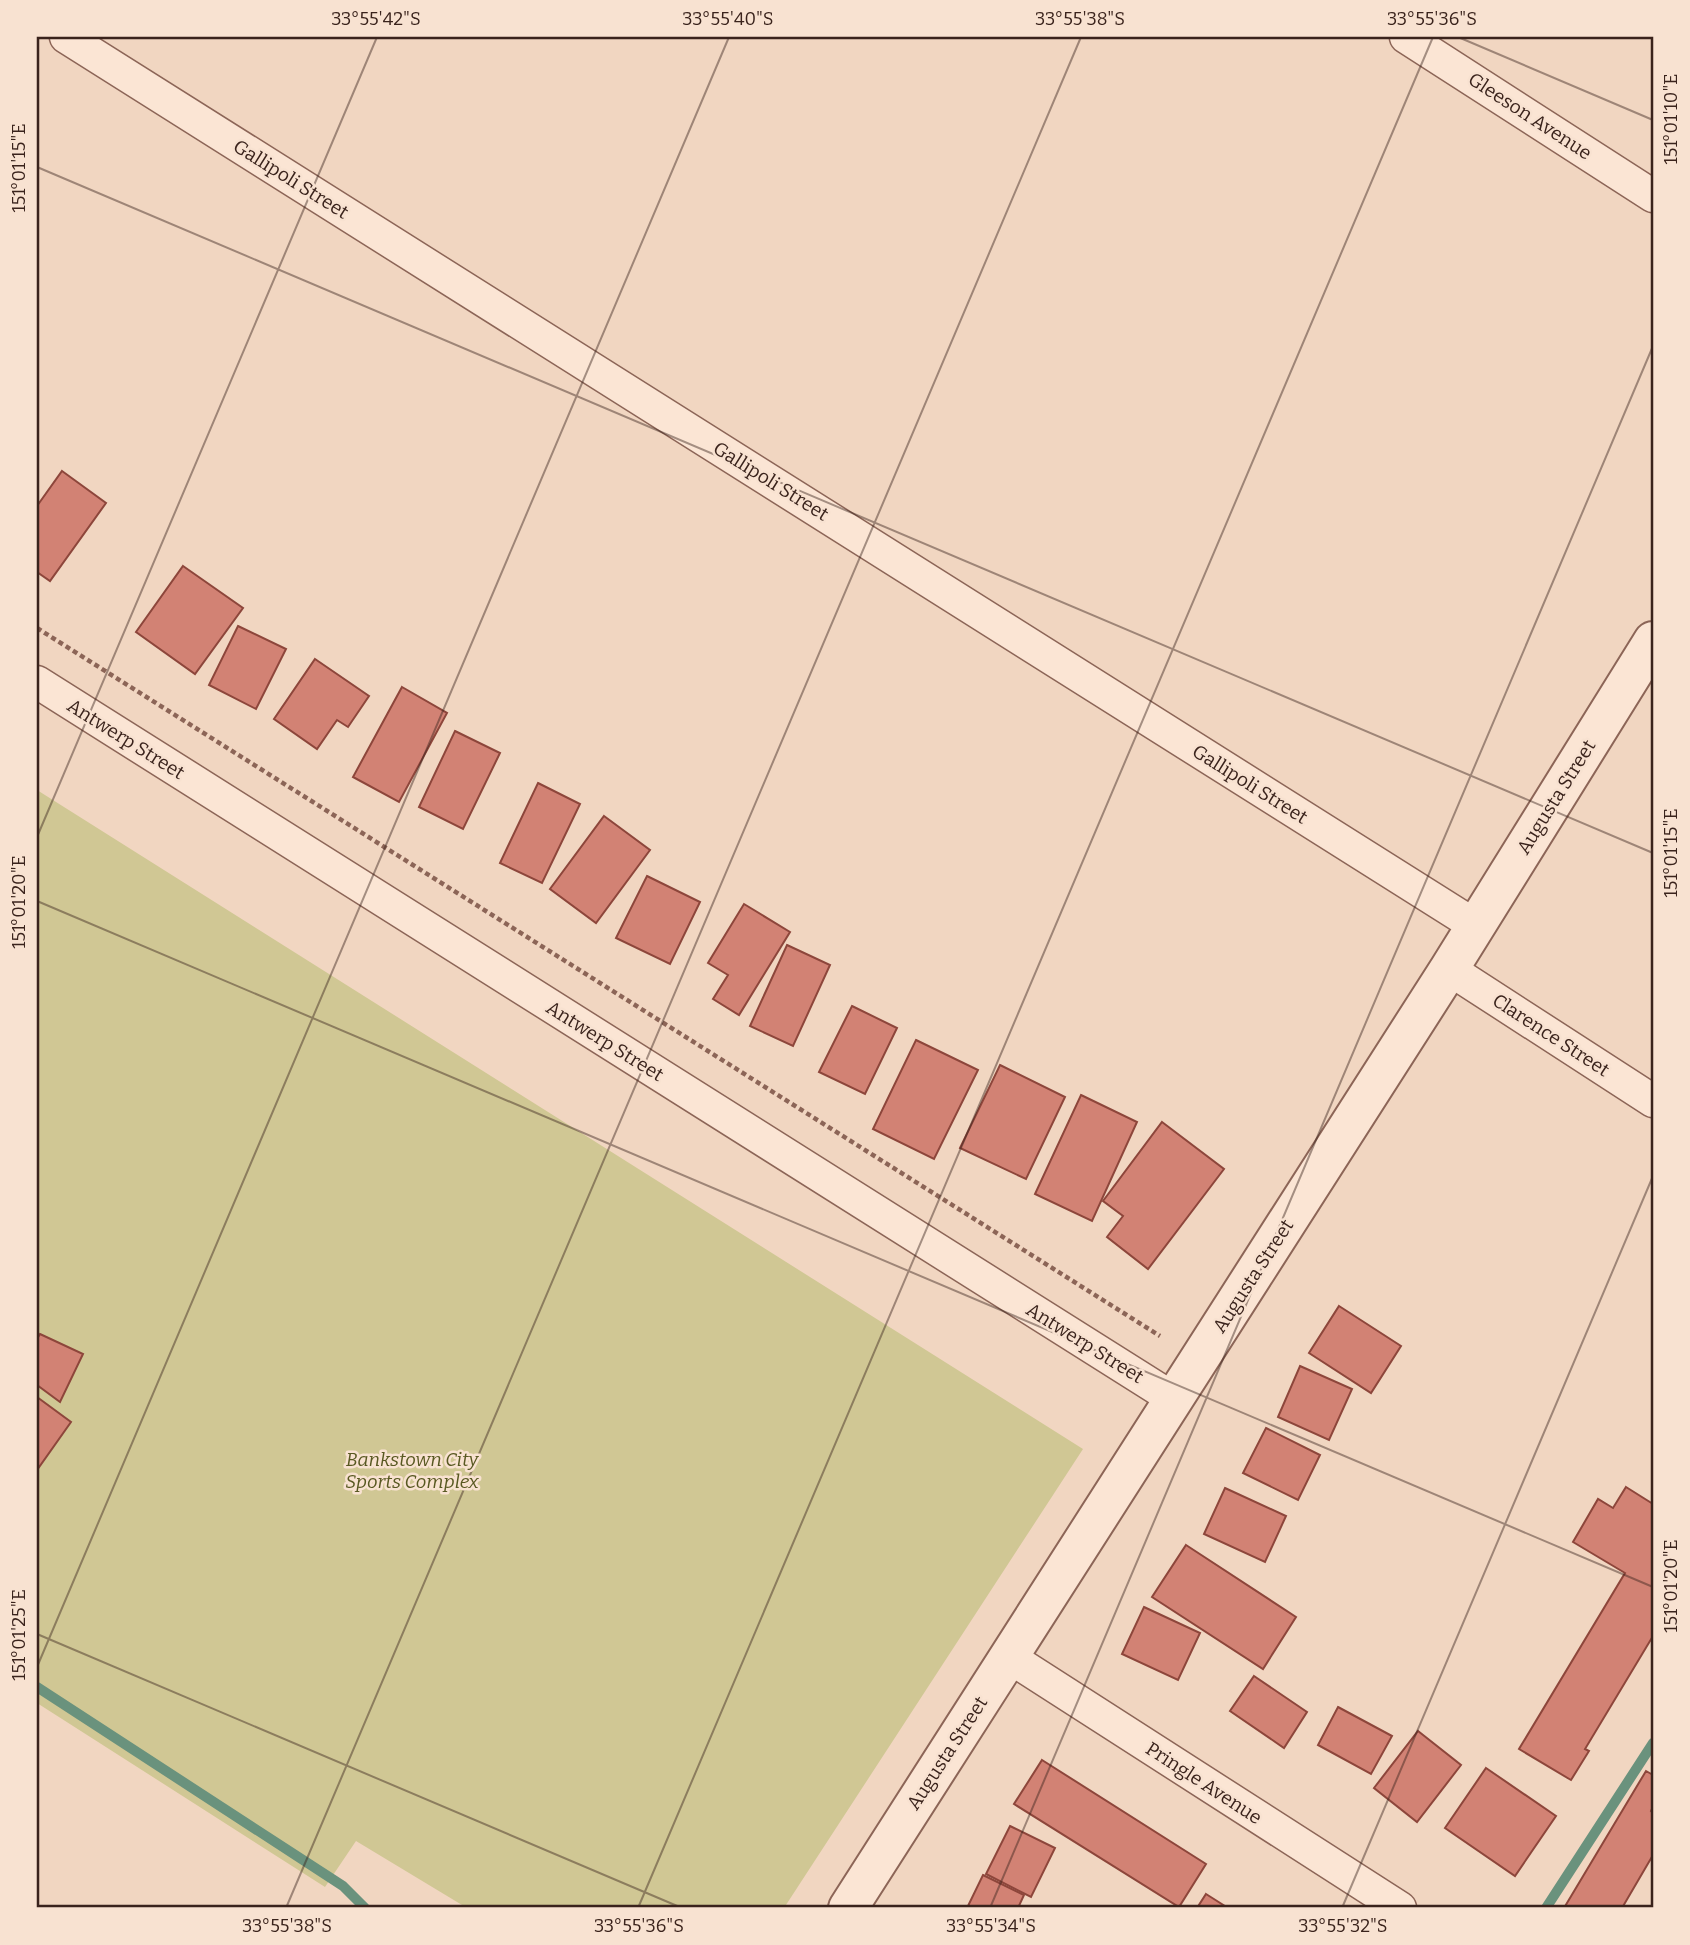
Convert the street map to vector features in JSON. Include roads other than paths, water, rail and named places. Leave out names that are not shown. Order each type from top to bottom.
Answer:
[{"type":"street","name":"Gallipoli Street","points":[[66,37],[1476,926]]},
{"type":"street","name":"Gleeson Avenue","points":[[1406,37],[1653,196]]},
{"type":"street","name":"Augusta Street","points":[[848,1908],[1449,969],[1653,640]]},
{"type":"street","name":"Antwerp Street","points":[[37,682],[1174,1399]]},
{"type":"street","name":"Clarence Street","points":[[1449,969],[1653,1101]]},
{"type":"street","name":"Pringle Avenue","points":[[1009,1657],[1400,1908]]},
{"type":"waterway","points":[[37,1687],[343,1886],[365,1908]]},
{"type":"waterway","points":[[1546,1908],[1653,1743]]},
{"type":"park label","name":"Bankstown City Sports Complex","points":[[412,1470]]}]
